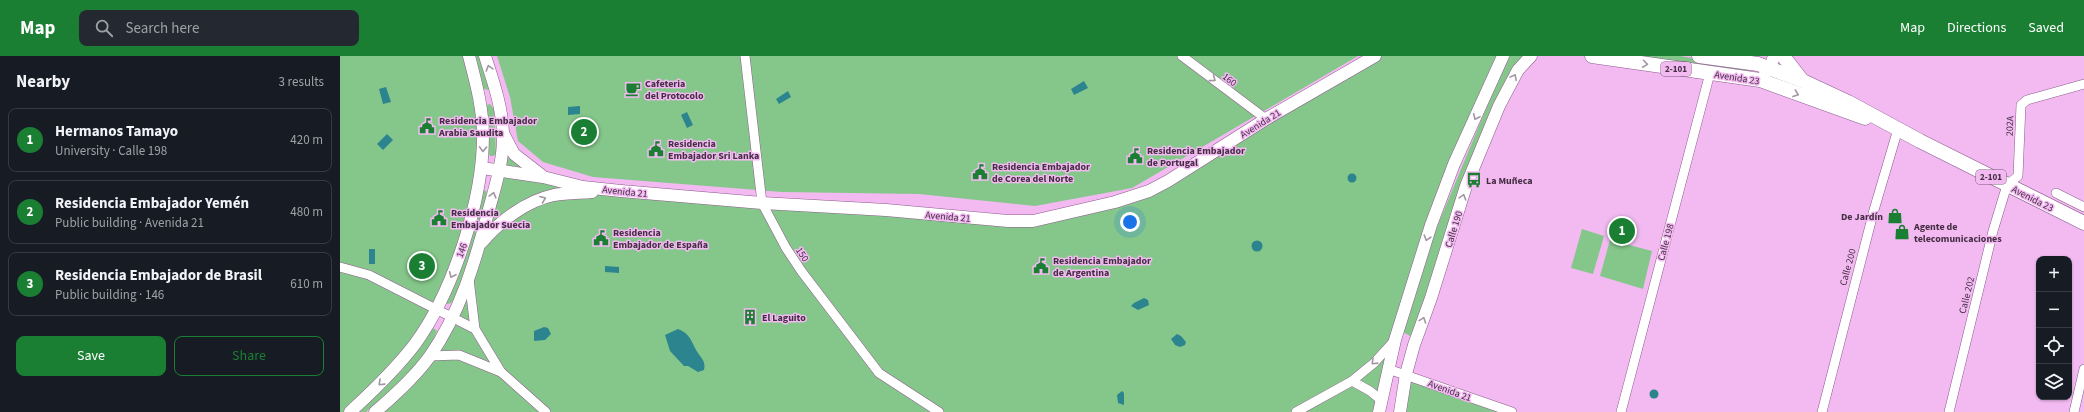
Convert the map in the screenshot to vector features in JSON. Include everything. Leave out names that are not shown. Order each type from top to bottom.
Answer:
[{"type":"main road","name":"146","points":[[350,412],[386,379],[415,344],[436,308],[454,270],[468,230],[482,168],[483,135],[480,98],[469,56]]},
{"type":"main road","name":"146","points":[[375,412],[402,387],[430,356],[452,318],[479,246],[499,170],[503,133],[498,96],[486,56]]},
{"type":"main road","name":"Avenida 21","points":[[482,168],[543,177],[583,186],[621,191],[762,203],[886,210],[1008,221],[1033,221],[1116,202],[1149,190],[1180,174],[1266,119],[1375,56]]},
{"type":"main road","points":[[1400,408],[1380,406],[1395,340],[1431,225],[1449,178],[1503,56]]},
{"type":"main road","name":"Calle 190","points":[[1400,408],[1406,374],[1414,345],[1431,298],[1466,186],[1499,106],[1518,70],[1531,56]]},
{"type":"main road","name":"Avenida 23","points":[[1592,56],[1760,80],[1898,129]]},
{"type":"main road","name":"Avenida 23","points":[[1699,56],[1733,61],[1762,60],[1848,102],[2007,185],[2084,223]]},
{"type":"main road","points":[[1783,56],[1803,81]]},
{"type":"main road","points":[[1760,80],[1762,60]]},
{"type":"main road","points":[[480,98],[498,96]]},
{"type":"main road","points":[[503,133],[514,154],[543,177]]},
{"type":"main road","points":[[479,246],[497,225],[518,211],[542,200],[565,194],[621,191]]},
{"type":"main road","points":[[1395,340],[1414,345]]},
{"type":"street","name":"150","points":[[745,56],[762,203],[800,268],[879,373],[939,412]]},
{"type":"street","name":"160","points":[[1182,56],[1266,119]]},
{"type":"street","name":"Calle 198","points":[[1621,412],[1710,73]]},
{"type":"street","name":"202A","points":[[2007,185],[2018,176],[2021,105],[2027,100],[2084,84]]},
{"type":"street","name":"Calle 200","points":[[1822,412],[1872,217],[1898,129]]},
{"type":"street","name":"Calle 202","points":[[1949,412],[1993,231],[2007,185]]},
{"type":"street","points":[[2056,193],[2084,207]]},
{"type":"street","points":[[340,267],[369,275],[475,329]]},
{"type":"street","points":[[468,278],[475,329],[486,349],[501,372],[546,412]]},
{"type":"street","points":[[1296,412],[1352,381],[1374,363],[1395,340]]},
{"type":"street","points":[[478,362],[486,349]]},
{"type":"street","points":[[430,356],[459,356],[501,372]]},
{"type":"street","name":"Avenida 21","points":[[1388,368],[1512,412]]},
{"type":"street","points":[[2074,412],[2084,369]]},
{"type":"street","points":[[1352,381],[1370,391],[1380,406]]},
{"type":"street","points":[[533,400],[533,412]]},
{"type":"shaded area","points":[[340,56],[469,56],[483,135],[468,230],[415,343],[350,412],[340,412]]},
{"type":"shaded area","points":[[472,56],[480,56],[490,87],[489,90],[484,89],[482,86]]},
{"type":"shaded area","points":[[497,56],[1358,56],[1132,188],[1035,206],[919,194],[782,192],[593,177],[543,162],[518,141],[510,97]]},
{"type":"shaded area","name":"El Laguito","points":[[1375,56],[1503,56],[1454,164],[1379,412],[375,412],[392,398],[453,318],[499,170],[583,187],[1033,221],[1149,191]]},
{"type":"shaded area","points":[[1510,56],[1523,56],[1510,72],[1500,91],[1456,206],[1414,333],[1410,336],[1403,332],[1432,239],[1498,80]]},
{"type":"shaded area","points":[[1638,56],[1680,56],[1748,67],[1749,70],[1746,73]]},
{"type":"shaded area","points":[[1084,81],[1088,88],[1074,95],[1071,89]]},
{"type":"shaded area","points":[[386,87],[391,102],[383,104],[379,89]]},
{"type":"shaded area","points":[[788,91],[791,97],[779,104],[776,99]]},
{"type":"shaded area","points":[[490,104],[494,109],[496,153],[494,156],[490,156],[488,151],[487,105]]},
{"type":"shaded area","points":[[580,106],[580,114],[568,115],[568,107]]},
{"type":"shaded area","points":[[687,112],[693,125],[687,128],[681,115]]},
{"type":"shaded area","points":[[387,134],[393,140],[383,150],[377,144]]},
{"type":"shaded area","points":[[506,149],[513,161],[524,169],[504,165]]},
{"type":"shaded area","points":[[1350,174],[1354,174],[1356,178],[1354,182],[1350,182],[1348,180],[1348,176]]},
{"type":"shaded area","points":[[483,189],[487,192],[486,198],[473,245],[455,299],[451,303],[447,304],[445,301]]},
{"type":"shaded area","points":[[1582,229],[1604,236],[1593,274],[1571,268]]},
{"type":"shaded area","points":[[1257,240],[1261,242],[1263,246],[1261,250],[1257,252],[1253,250],[1251,246],[1253,242]]},
{"type":"shaded area","points":[[1610,240],[1652,251],[1643,289],[1600,276]]},
{"type":"shaded area","points":[[369,249],[375,249],[375,264],[369,264]]},
{"type":"shaded area","points":[[605,266],[619,267],[619,273],[605,272]]},
{"type":"shaded area","points":[[1144,298],[1148,300],[1149,305],[1138,310],[1131,306],[1134,303]]},
{"type":"shaded area","points":[[544,327],[548,328],[551,334],[545,340],[534,341],[534,331]]},
{"type":"shaded area","points":[[433,328],[437,331],[431,343],[416,365],[386,395],[366,412],[357,412],[403,369],[430,329]]},
{"type":"shaded area","points":[[678,329],[686,333],[690,339],[703,361],[704,370],[698,372],[688,366],[684,366],[670,351],[665,335]]},
{"type":"shaded area","points":[[1177,334],[1186,342],[1185,345],[1180,347],[1175,345],[1171,339]]},
{"type":"shaded area","points":[[1406,374],[1512,412],[1400,412]]},
{"type":"shaded area","points":[[1652,390],[1656,390],[1658,394],[1656,398],[1652,398],[1650,396],[1650,392]]},
{"type":"shaded area","points":[[1122,391],[1124,393],[1124,405],[1118,403],[1117,395]]},
{"type":"place","name":"Cafeteria del Protocolo","points":[[633,89]]},
{"type":"place","name":"Residencia Embajador Arabia Saudita","points":[[427,126]]},
{"type":"place","name":"Residencia Embajador Yemén","points":[[584,132]]},
{"type":"place","name":"Residencia Embajador Sri Lanka","points":[[656,149]]},
{"type":"place","name":"Residencia Embajador de Portugal","points":[[1135,156]]},
{"type":"place","name":"Residencia Embajador de Corea del Norte","points":[[980,172]]},
{"type":"place","name":"La Muñeca","points":[[1474,180]]},
{"type":"place","name":"De Jardín","points":[[1895,216]]},
{"type":"place","name":"Residencia Embajador Suecia","points":[[439,218]]},
{"type":"place","name":"Hermanos Tamayo","points":[[1622,231]]},
{"type":"place","name":"Agente de telecomunicaciones","points":[[1902,232]]},
{"type":"place","name":"Residencia Embajador de España","points":[[601,238]]},
{"type":"place","name":"Residencia Embajador de Brasil","points":[[422,266]]},
{"type":"place","name":"Residencia Embajador de Argentina","points":[[1041,266]]},
{"type":"place","name":"El Laguito","points":[[750,317]]}]
